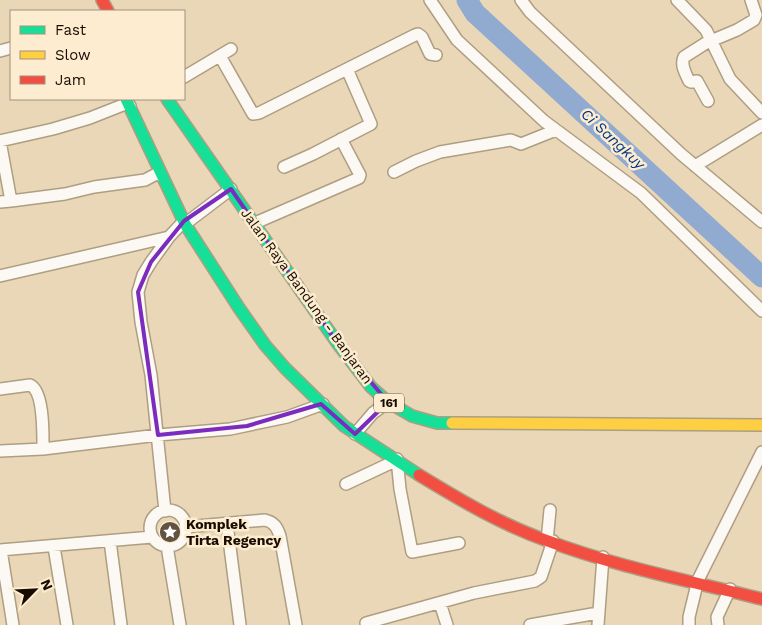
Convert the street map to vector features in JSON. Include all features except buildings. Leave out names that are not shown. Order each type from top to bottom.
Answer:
[{"type":"street","points":[[430,0],[457,40],[544,121],[641,193],[762,311]]},
{"type":"street","points":[[521,0],[530,12],[695,166],[762,222]]},
{"type":"street","points":[[677,0],[706,30],[730,79],[762,112]]},
{"type":"street","points":[[708,101],[697,81],[689,81],[682,60],[712,40],[737,30],[754,20],[756,15],[751,0]]},
{"type":"street","points":[[220,56],[253,114],[259,113],[418,34],[422,37],[430,54],[432,56],[436,55]]},
{"type":"street","points":[[185,76],[231,49]]},
{"type":"street","points":[[284,168],[371,124],[347,69]]},
{"type":"street","name":"Jalan Raya Bandung - Banjaran","points":[[168,100],[338,344],[371,387],[388,402],[412,416],[438,423],[473,424],[762,425]]},
{"type":"street","points":[[161,176],[160,172],[145,180],[6,202],[0,141],[90,118],[128,102],[185,224],[239,308],[265,345],[285,368],[344,426],[395,461],[465,503],[550,542],[603,559],[762,599]]},
{"type":"street","points":[[695,166],[762,125]]},
{"type":"street","points":[[394,172],[440,152],[511,140],[521,144],[556,130]]},
{"type":"street","points":[[255,224],[359,178],[360,175],[341,139]]},
{"type":"street","points":[[185,224],[230,189]]},
{"type":"street","points":[[165,510],[151,375],[141,322],[138,292],[143,275],[169,237],[184,221],[185,224]]},
{"type":"street","points":[[0,276],[169,237]]},
{"type":"street","points":[[0,389],[30,385],[35,387],[38,394],[43,449]]},
{"type":"street","points":[[355,434],[373,413],[388,402]]},
{"type":"street","points":[[0,452],[43,449],[247,426],[287,417],[323,404],[324,407]]},
{"type":"street","points":[[689,625],[689,617],[698,580],[698,582],[762,452]]},
{"type":"street","points":[[395,461],[397,459],[400,489],[412,552],[459,543]]},
{"type":"street","points":[[346,484],[395,461]]},
{"type":"street","points":[[165,510],[181,516],[185,527],[185,533],[178,543],[167,546],[156,542],[152,538],[150,525],[153,518],[165,510]]},
{"type":"street","points":[[550,510],[550,542]]},
{"type":"street","points":[[185,527],[265,520],[275,525],[280,536],[296,625]]},
{"type":"street","points":[[227,524],[240,625]]},
{"type":"street","points":[[13,625],[1,550],[152,538]]},
{"type":"street","points":[[110,541],[121,625]]},
{"type":"street","points":[[366,623],[540,579],[553,541],[550,542]]},
{"type":"street","points":[[167,546],[180,625]]},
{"type":"street","points":[[54,547],[67,625]]},
{"type":"street","points":[[598,625],[603,557],[603,559]]},
{"type":"street","points":[[718,625],[717,617],[730,589],[730,591]]},
{"type":"street","points":[[440,603],[447,625]]},
{"type":"street","points":[[530,625],[551,623],[598,613]]},
{"type":"highlighted area","points":[[231,189],[338,344],[388,402],[355,434],[321,404],[247,426],[158,435],[138,292],[151,262],[184,221]]},
{"type":"waterway","name":"Ci Sangkuy","points":[[467,0],[475,13],[762,277]]},
{"type":"traffic: fast","points":[[126,100],[185,224],[265,345],[285,368],[344,426],[419,475]]},
{"type":"traffic: fast","points":[[168,100],[338,344],[371,387],[388,402],[412,416],[437,423],[452,423]]},
{"type":"traffic: slow","points":[[452,423],[762,425]]},
{"type":"traffic: jam","points":[[102,0],[107,10]]},
{"type":"traffic: jam","points":[[419,475],[466,503],[531,535],[601,559],[762,599]]},
{"type":"place","name":"Komplek Tirta Regency","points":[[170,532]]}]
